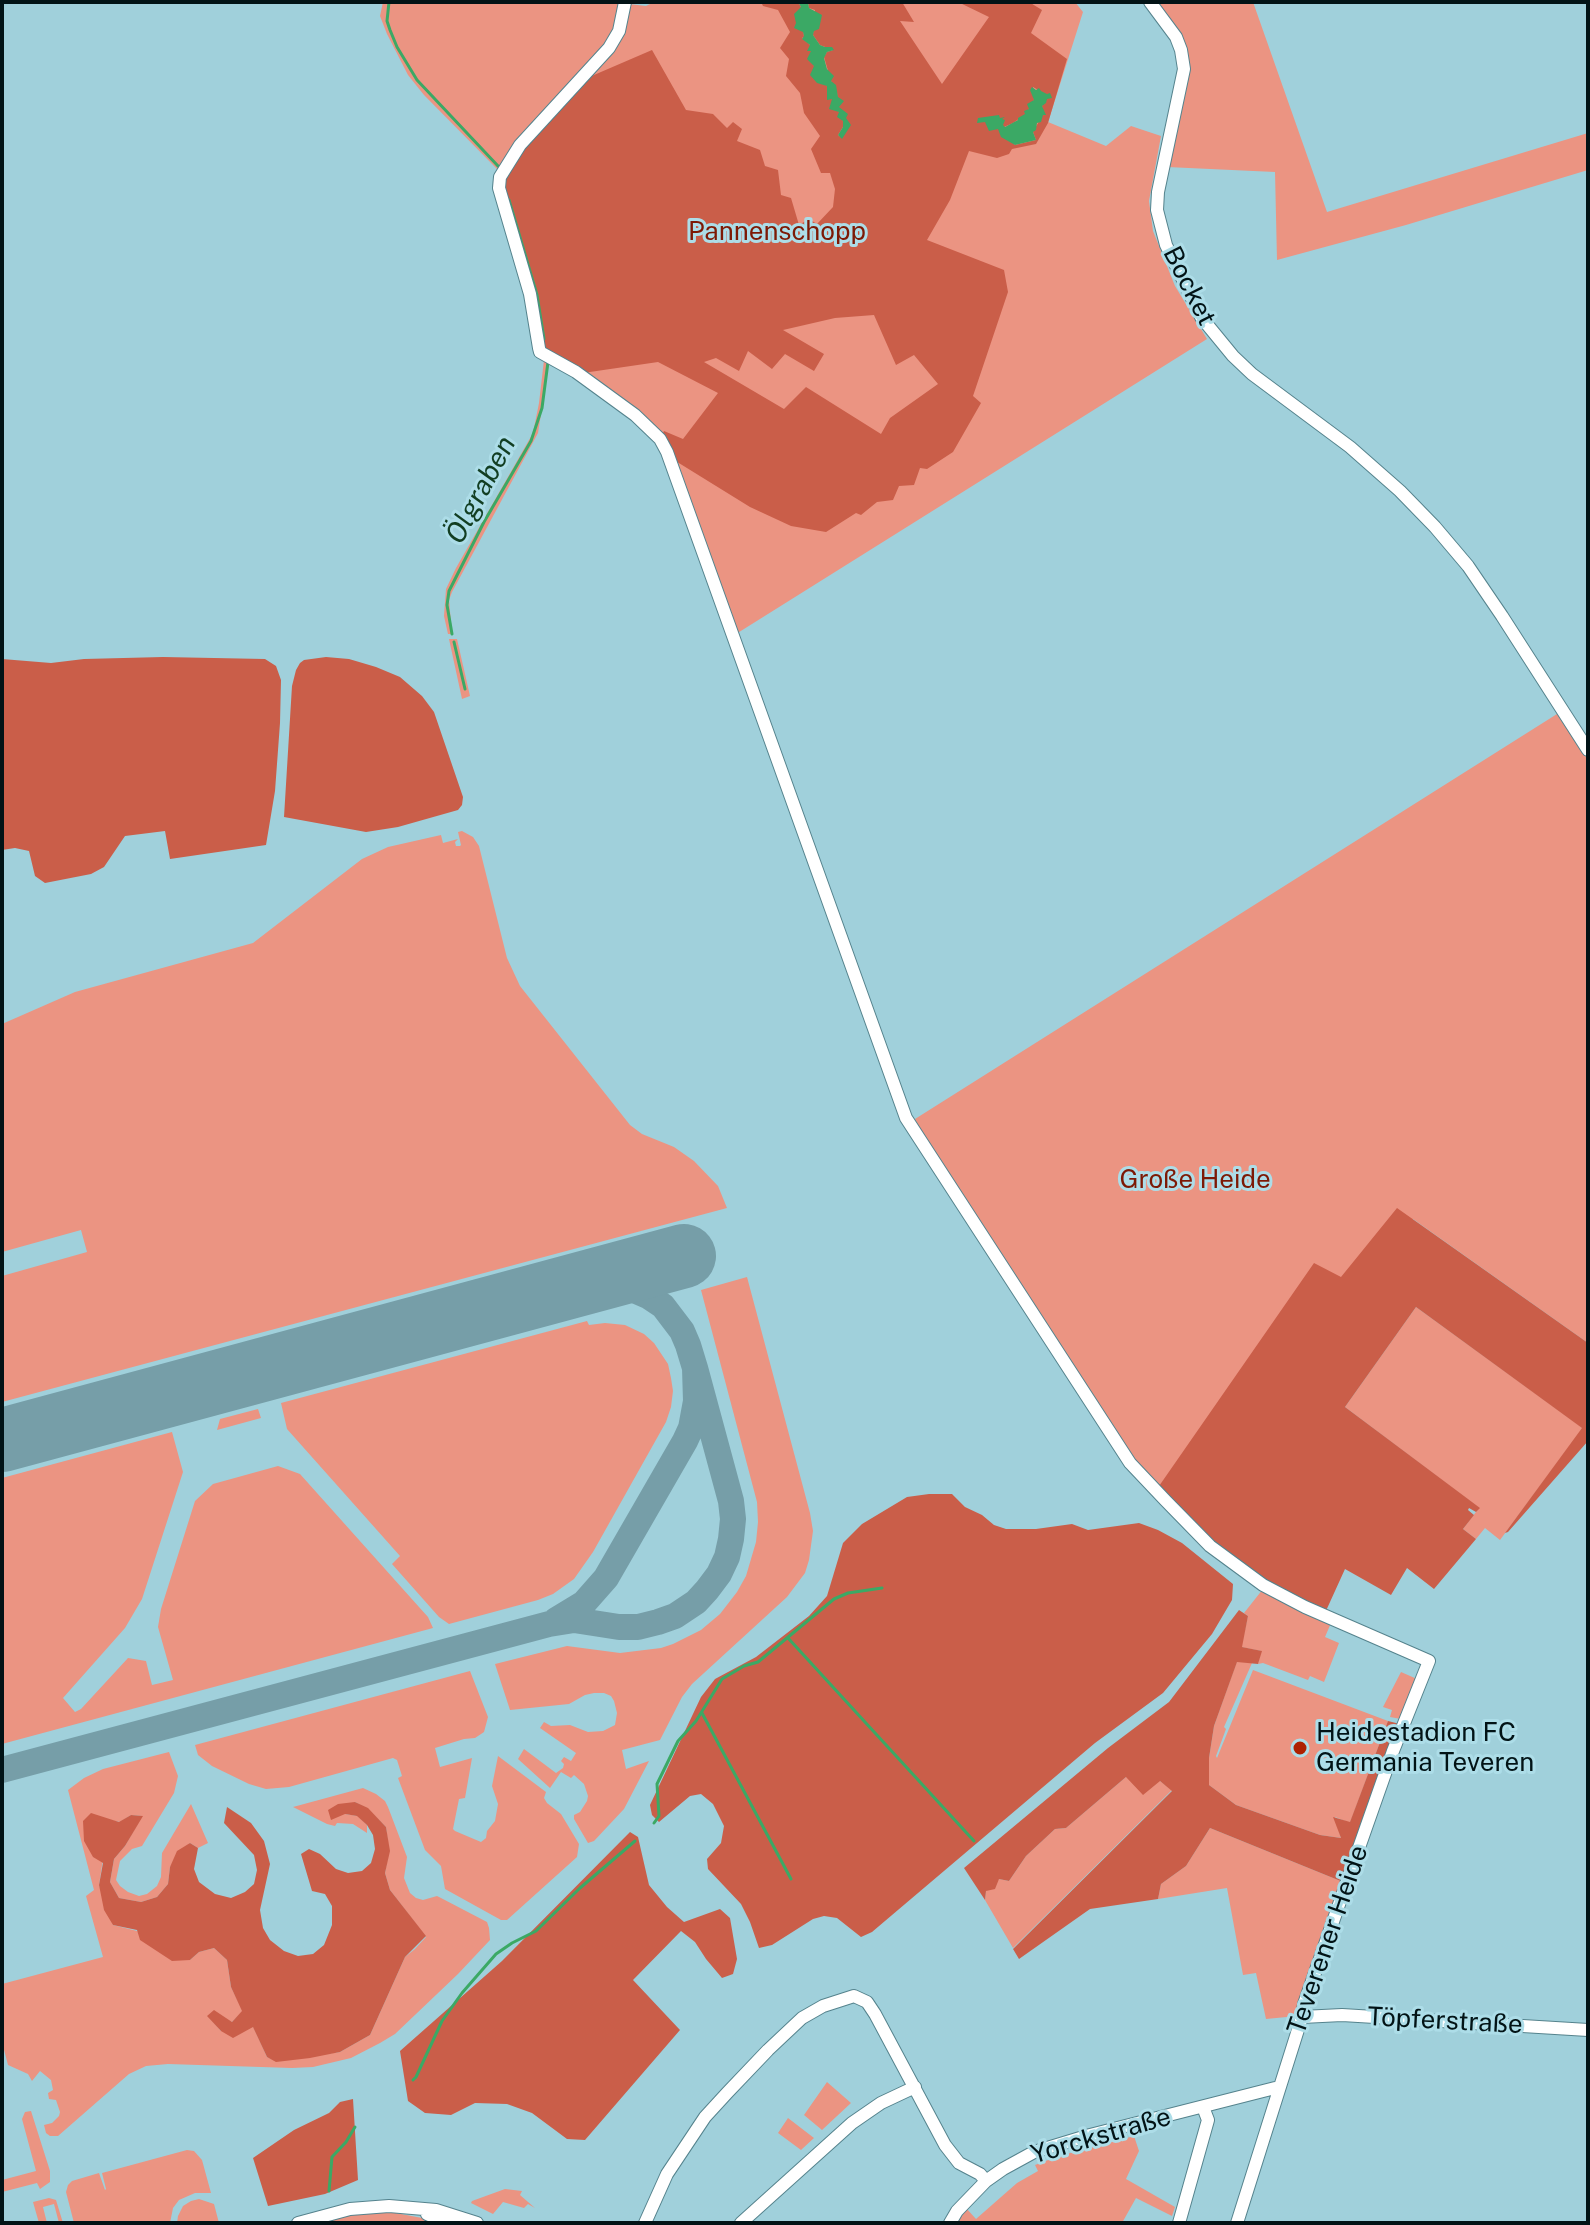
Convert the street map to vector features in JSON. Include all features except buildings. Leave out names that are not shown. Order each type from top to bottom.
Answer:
[{"type":"street","name":"Teverener Heide","points":[[625,2],[619,31],[609,48],[520,145],[500,177],[499,188],[530,294],[540,352],[610,395],[649,427],[660,439],[672,463],[906,1118],[1130,1463],[1165,1500],[1210,1546],[1263,1585],[1305,1607],[1429,1661],[1393,1751],[1304,2004],[1237,2223]]},
{"type":"street","name":"Bocket","points":[[1150,2],[1176,37],[1183,62],[1157,210],[1166,245],[1201,317],[1252,374],[1350,447],[1400,491],[1468,566],[1588,750]]},
{"type":"street","points":[[645,2223],[667,2174],[705,2117],[802,2018],[823,2006],[854,1996],[867,2002],[952,2154],[959,2163],[980,2174],[986,2181]]},
{"type":"street","name":"Töpferstraße","points":[[1302,2017],[1342,2015],[1588,2030]]},
{"type":"street","points":[[741,2223],[852,2123],[881,2103],[915,2087]]},
{"type":"street","name":"Yorckstraße","points":[[950,2223],[957,2211],[986,2181],[1052,2145],[1275,2088]]},
{"type":"street","points":[[1179,2223],[1208,2120],[1203,2107]]},
{"type":"street","points":[[298,2223],[367,2207],[397,2206],[436,2210],[477,2223]]},
{"type":"street","points":[[417,2209],[447,2223]]},
{"type":"green space","points":[[383,2],[622,2],[615,32],[497,169],[408,75],[380,16]]},
{"type":"green space","name":"Pannenschopp","points":[[654,2],[1075,2],[1083,12],[1048,122],[1106,146],[1131,126],[1161,136],[1149,201],[1153,231],[1175,286],[1207,339],[736,634],[674,460],[583,372],[587,78],[629,4],[646,6]]},
{"type":"green space","name":"Pannenschopp","points":[[761,2],[798,2],[801,7],[802,38],[810,45],[814,66],[843,121],[838,135],[842,138],[845,118],[838,107],[837,92],[824,57],[833,50],[820,45],[813,35],[815,10],[809,8],[808,2],[902,2],[914,22],[900,21],[942,84],[989,17],[958,2],[1029,2],[1042,10],[1031,33],[1067,59],[1048,123],[1036,144],[1012,149],[1009,154],[997,158],[969,151],[950,200],[927,240],[1004,270],[1008,292],[973,396],[981,403],[953,452],[927,469],[920,468],[914,485],[899,486],[893,500],[877,502],[861,515],[856,513],[826,532],[791,526],[750,507],[674,460],[661,437],[664,431],[683,439],[718,393],[658,362],[583,373],[544,352],[502,190],[507,165],[587,78],[652,50],[686,110],[713,114],[727,128],[733,122],[742,129],[737,141],[760,150],[765,166],[778,170],[781,195],[791,198],[799,225],[809,219],[817,224],[833,207],[835,189],[830,173],[821,173],[811,149],[820,136],[804,113],[800,93],[786,76],[789,59],[780,48],[790,32],[778,10],[763,6]],"holes":[[[1033,87],[1047,95],[1042,106],[1043,114],[1033,132],[1036,140],[1015,145],[998,128],[979,118],[992,118],[1004,127],[1013,123],[1029,109],[1034,100]],[[874,315],[896,365],[914,355],[938,384],[890,418],[881,434],[806,387],[784,409],[704,362],[716,358],[739,371],[748,351],[772,369],[785,354],[814,371],[824,354],[783,330],[835,318]]]},
{"type":"green space","points":[[1156,2],[1253,2],[1327,212],[1588,133],[1588,170],[1277,260],[1275,172],[1167,167],[1186,90],[1188,69]]},
{"type":"green space","points":[[544,360],[549,363],[538,433],[452,592],[449,600],[452,634],[448,634],[444,616],[446,589],[533,433]]},
{"type":"green space","points":[[449,639],[457,639],[470,696],[462,699]]},
{"type":"green space","points":[[163,657],[265,659],[276,666],[281,680],[280,723],[275,791],[266,845],[170,859],[165,831],[125,836],[104,867],[91,874],[45,883],[35,876],[29,851],[15,848],[2,850],[2,659],[51,663]]},
{"type":"green space","points":[[326,657],[349,659],[376,667],[400,677],[422,696],[434,712],[463,797],[458,810],[398,827],[366,832],[284,817],[292,686],[296,670],[304,660]]},
{"type":"green space","name":"Große Heide","points":[[1557,714],[1588,760],[1588,1343],[1413,1219],[1191,1521],[1135,1465],[926,1143],[915,1119]]},
{"type":"green space","points":[[458,832],[473,837],[479,846],[507,958],[520,986],[630,1125],[694,1161],[718,1186],[727,1208],[2,1402],[2,1276],[87,1252],[81,1230],[2,1252],[2,1024],[75,992],[253,943],[362,859],[388,847],[441,835],[443,843],[458,839],[456,846],[460,846]]},
{"type":"green space","points":[[1397,1208],[1588,1343],[1588,1441],[1505,1533],[1582,1428],[1416,1307],[1345,1407],[1480,1508],[1476,1512],[1469,1508],[1474,1515],[1463,1529],[1476,1539],[1434,1589],[1407,1568],[1391,1595],[1345,1569],[1325,1613],[1265,1583],[1232,1561],[1157,1489],[1314,1263],[1341,1277]]},
{"type":"green space","points":[[747,1277],[810,1513],[813,1531],[809,1560],[805,1573],[787,1597],[692,1684],[660,1740],[622,1750],[626,1769],[649,1761],[624,1809],[594,1841],[588,1843],[574,1819],[587,1801],[584,1784],[574,1775],[571,1778],[561,1772],[550,1788],[518,1759],[524,1749],[556,1773],[563,1768],[561,1761],[564,1757],[571,1761],[576,1753],[540,1728],[544,1722],[551,1726],[570,1725],[588,1732],[603,1731],[615,1725],[617,1713],[614,1701],[604,1693],[594,1693],[569,1704],[510,1710],[495,1664],[567,1646],[620,1653],[661,1648],[701,1630],[720,1614],[737,1592],[746,1576],[756,1542],[757,1502],[701,1290]]},
{"type":"green space","points":[[1416,1307],[1583,1428],[1500,1540],[1485,1528],[1476,1539],[1463,1529],[1479,1508],[1345,1407]]},
{"type":"green space","points":[[587,1321],[589,1325],[625,1325],[654,1343],[668,1364],[673,1391],[666,1422],[593,1552],[574,1579],[538,1600],[449,1624],[439,1617],[392,1564],[400,1556],[287,1429],[281,1403]]},
{"type":"green space","points":[[258,1409],[261,1418],[217,1430],[220,1419]]},
{"type":"green space","points":[[172,1432],[183,1472],[142,1599],[125,1628],[63,1698],[75,1712],[128,1658],[146,1661],[152,1685],[173,1680],[158,1627],[195,1501],[213,1484],[278,1466],[300,1474],[428,1617],[433,1628],[2,1744],[2,1478]]},
{"type":"green space","points":[[952,1494],[965,1507],[1006,1529],[1072,1524],[1088,1530],[1139,1523],[1182,1543],[1233,1584],[1232,1600],[1212,1634],[1163,1693],[1095,1743],[872,1932],[861,1937],[837,1918],[824,1916],[813,1919],[772,1945],[759,1948],[741,1904],[708,1869],[707,1859],[721,1843],[724,1826],[713,1804],[701,1794],[690,1796],[659,1822],[652,1815],[650,1805],[701,1697],[715,1679],[756,1657],[809,1616],[827,1596],[843,1543],[862,1524],[907,1497]]},
{"type":"green space","points":[[1263,1589],[1331,1623],[1325,1637],[1339,1643],[1324,1682],[1258,1664],[1261,1651],[1241,1647],[1248,1616],[1244,1613]]},
{"type":"green space","points":[[1239,1610],[1248,1616],[1242,1647],[1262,1651],[1258,1664],[1237,1662],[1214,1726],[1209,1758],[1209,1785],[1236,1805],[1320,1835],[1341,1838],[1333,1817],[1350,1822],[1388,1721],[1400,1724],[1343,1882],[1210,1828],[1186,1866],[1161,1884],[1158,1899],[1090,1909],[1019,1959],[1013,1949],[1172,1791],[1160,1781],[1143,1795],[1126,1777],[1066,1828],[1055,1829],[1026,1856],[1009,1881],[999,1879],[995,1889],[986,1891],[985,1900],[964,1868],[1108,1748],[1169,1702]]},
{"type":"green space","name":"Heidestadion FC Germania Teveren","points":[[1237,1661],[1252,1663],[1224,1727],[1217,1758],[1253,1670],[1388,1721],[1350,1823],[1335,1817],[1341,1838],[1320,1835],[1236,1805],[1209,1785],[1214,1726]]},
{"type":"green space","points":[[470,1671],[488,1717],[484,1732],[475,1738],[435,1748],[440,1767],[472,1758],[465,1798],[459,1799],[453,1829],[481,1842],[486,1838],[495,1821],[498,1804],[492,1786],[498,1756],[546,1792],[544,1798],[547,1803],[561,1814],[579,1844],[577,1857],[507,1920],[501,1920],[445,1889],[441,1866],[425,1850],[398,1778],[402,1776],[397,1760],[393,1758],[289,1787],[266,1789],[212,1766],[198,1755],[195,1745]]},
{"type":"green space","points":[[1401,1672],[1417,1679],[1401,1719],[1390,1717],[1392,1710],[1383,1707]]},
{"type":"green space","points":[[169,1752],[178,1776],[174,1793],[142,1846],[132,1849],[120,1861],[116,1880],[128,1892],[139,1896],[157,1886],[161,1877],[162,1853],[191,1804],[208,1843],[198,1848],[190,1843],[170,1867],[168,1884],[157,1897],[141,1902],[119,1898],[110,1882],[114,1859],[142,1816],[131,1815],[120,1822],[109,1820],[99,1885],[113,1925],[137,1931],[190,1960],[199,1952],[214,1948],[227,1960],[231,1987],[243,2011],[232,2022],[208,2016],[221,2031],[253,2026],[267,2057],[276,2061],[340,2052],[370,2035],[405,1957],[426,1937],[390,1890],[385,1873],[389,1851],[386,1827],[368,1809],[355,1802],[345,1814],[358,1816],[367,1825],[367,1833],[353,1824],[327,1824],[293,1807],[363,1788],[376,1794],[388,1807],[407,1857],[404,1878],[410,1893],[423,1900],[437,1896],[487,1922],[490,1940],[395,2034],[351,2058],[313,2067],[292,2068],[146,2066],[129,2074],[58,2136],[50,2136],[44,2125],[52,2123],[60,2112],[56,2100],[49,2099],[48,2093],[53,2090],[51,2080],[40,2071],[32,2081],[28,2074],[8,2065],[2,2042],[2,1984],[103,1957],[86,1896],[94,1890],[68,1790],[103,1769]]},
{"type":"green space","points":[[1126,1777],[1160,1781],[1172,1790],[1013,1948],[985,1900],[986,1891],[999,1879],[1009,1881],[1026,1856],[1055,1829],[1066,1828]]},
{"type":"green space","points":[[355,1802],[368,1808],[386,1827],[390,1851],[385,1873],[390,1890],[426,1936],[405,1957],[370,2035],[340,2052],[310,2058],[276,2062],[267,2057],[253,2027],[233,2038],[221,2031],[207,2016],[214,2010],[232,2022],[242,2011],[231,1987],[227,1960],[214,1948],[199,1952],[190,1960],[172,1961],[140,1940],[137,1930],[113,1925],[104,1910],[99,1885],[103,1863],[93,1857],[84,1841],[83,1821],[91,1813],[119,1822],[131,1815],[143,1816],[114,1859],[110,1882],[119,1898],[141,1902],[157,1897],[168,1884],[170,1867],[177,1851],[190,1843],[198,1848],[194,1869],[199,1882],[215,1894],[231,1898],[254,1884],[257,1870],[254,1855],[224,1823],[227,1807],[251,1823],[264,1841],[270,1864],[260,1910],[263,1928],[270,1940],[284,1951],[298,1956],[313,1954],[324,1945],[332,1925],[332,1906],[325,1894],[312,1891],[301,1854],[309,1849],[320,1854],[336,1869],[348,1873],[362,1871],[371,1863],[375,1849],[373,1835],[367,1825],[357,1816],[345,1814],[331,1820],[328,1810],[338,1804]]},
{"type":"green space","points":[[1210,1828],[1343,1882],[1297,2016],[1266,2019],[1256,1973],[1243,1975],[1227,1888],[1158,1899],[1161,1884],[1186,1866]]},
{"type":"green space","points":[[630,1832],[638,1837],[649,1885],[684,1922],[720,1909],[730,1918],[737,1959],[733,1974],[722,1978],[695,1942],[681,1931],[633,1980],[680,2030],[585,2140],[567,2139],[532,2113],[507,2104],[475,2103],[451,2115],[425,2113],[408,2101],[400,2051],[502,1961]]},
{"type":"green space","points":[[827,2082],[851,2103],[822,2130],[804,2115]]},
{"type":"green space","points":[[353,2099],[358,2180],[325,2194],[268,2206],[253,2158],[294,2130],[329,2113],[340,2102]]},
{"type":"green space","points":[[31,2111],[50,2171],[50,2182],[40,2189],[37,2183],[2,2192],[2,2180],[36,2171],[22,2119],[25,2112]]},
{"type":"green space","points":[[788,2118],[814,2138],[801,2150],[778,2133]]},
{"type":"green space","points":[[1134,2136],[1139,2151],[1126,2179],[1175,2207],[1172,2216],[1136,2198],[1122,2223],[954,2223],[966,2208],[976,2219],[1017,2183],[1038,2171],[1035,2165]]},
{"type":"green space","points":[[187,2150],[194,2151],[202,2160],[211,2193],[195,2193],[179,2200],[173,2208],[170,2223],[74,2223],[66,2192],[72,2181],[99,2173],[105,2190],[102,2173]]},
{"type":"green space","points":[[505,2189],[522,2191],[520,2195],[535,2208],[528,2204],[524,2208],[503,2202],[493,2214],[471,2203],[472,2201]]},
{"type":"green space","points":[[49,2198],[56,2200],[63,2223],[59,2223],[54,2204],[43,2207],[47,2223],[39,2223],[33,2202]]},
{"type":"green space","points":[[199,2199],[214,2204],[219,2223],[177,2223],[183,2206]]},
{"type":"green space","points":[[378,2212],[437,2223],[319,2223],[354,2214]]},
{"type":"shaded area","points":[[798,2],[808,2],[809,8],[822,15],[819,29],[813,35],[820,45],[834,50],[827,52],[824,58],[827,69],[834,76],[831,81],[836,85],[838,97],[844,101],[839,107],[848,114],[846,118],[851,125],[842,139],[838,135],[843,121],[837,117],[839,112],[829,109],[832,99],[827,100],[827,86],[817,83],[810,75],[814,66],[807,59],[810,45],[802,39],[803,32],[794,28],[794,14],[801,7]]},
{"type":"shaded area","points":[[1032,87],[1050,93],[1052,98],[1042,106],[1046,115],[1033,132],[1036,140],[1015,145],[1001,137],[998,129],[989,131],[985,122],[977,123],[978,118],[999,115],[1000,118],[1005,117],[1002,119],[1005,120],[1005,127],[1018,120],[1029,109],[1027,104],[1034,100],[1030,90]]},
{"type":"waterway","name":"Ölgraben","points":[[389,2],[387,21],[390,30],[417,80],[498,166]]},
{"type":"waterway","name":"Ölgraben","points":[[509,200],[537,295],[544,339]]},
{"type":"waterway","name":"Ölgraben","points":[[452,634],[447,605],[449,591],[531,441],[542,408],[548,362]]},
{"type":"waterway","name":"Ölgraben","points":[[454,642],[465,689]]},
{"type":"waterway","points":[[654,1823],[659,1816],[657,1784],[678,1741],[696,1721],[722,1679],[758,1662],[834,1599],[848,1593],[882,1588]]},
{"type":"waterway","points":[[788,1638],[974,1841]]},
{"type":"waterway","points":[[702,1713],[791,1879]]},
{"type":"waterway","points":[[413,2080],[442,2021],[496,1954],[536,1931],[635,1841]]},
{"type":"waterway","points":[[329,2191],[332,2157],[355,2127]]},
{"type":"taxiway","points":[[556,1620],[584,1603],[606,1578],[685,1441],[696,1401],[695,1368],[688,1345],[682,1331],[663,1306],[625,1286],[599,1283],[579,1285]]},
{"type":"taxiway","points":[[2,1770],[549,1624],[574,1620],[638,1627],[675,1616],[696,1602],[719,1574],[727,1557],[733,1519],[731,1501],[695,1368]]},
{"type":"runway","points":[[2,1440],[684,1256]]},
{"type":"place","name":"Heidestadion FC Germania Teveren","points":[[1300,1748]]}]
